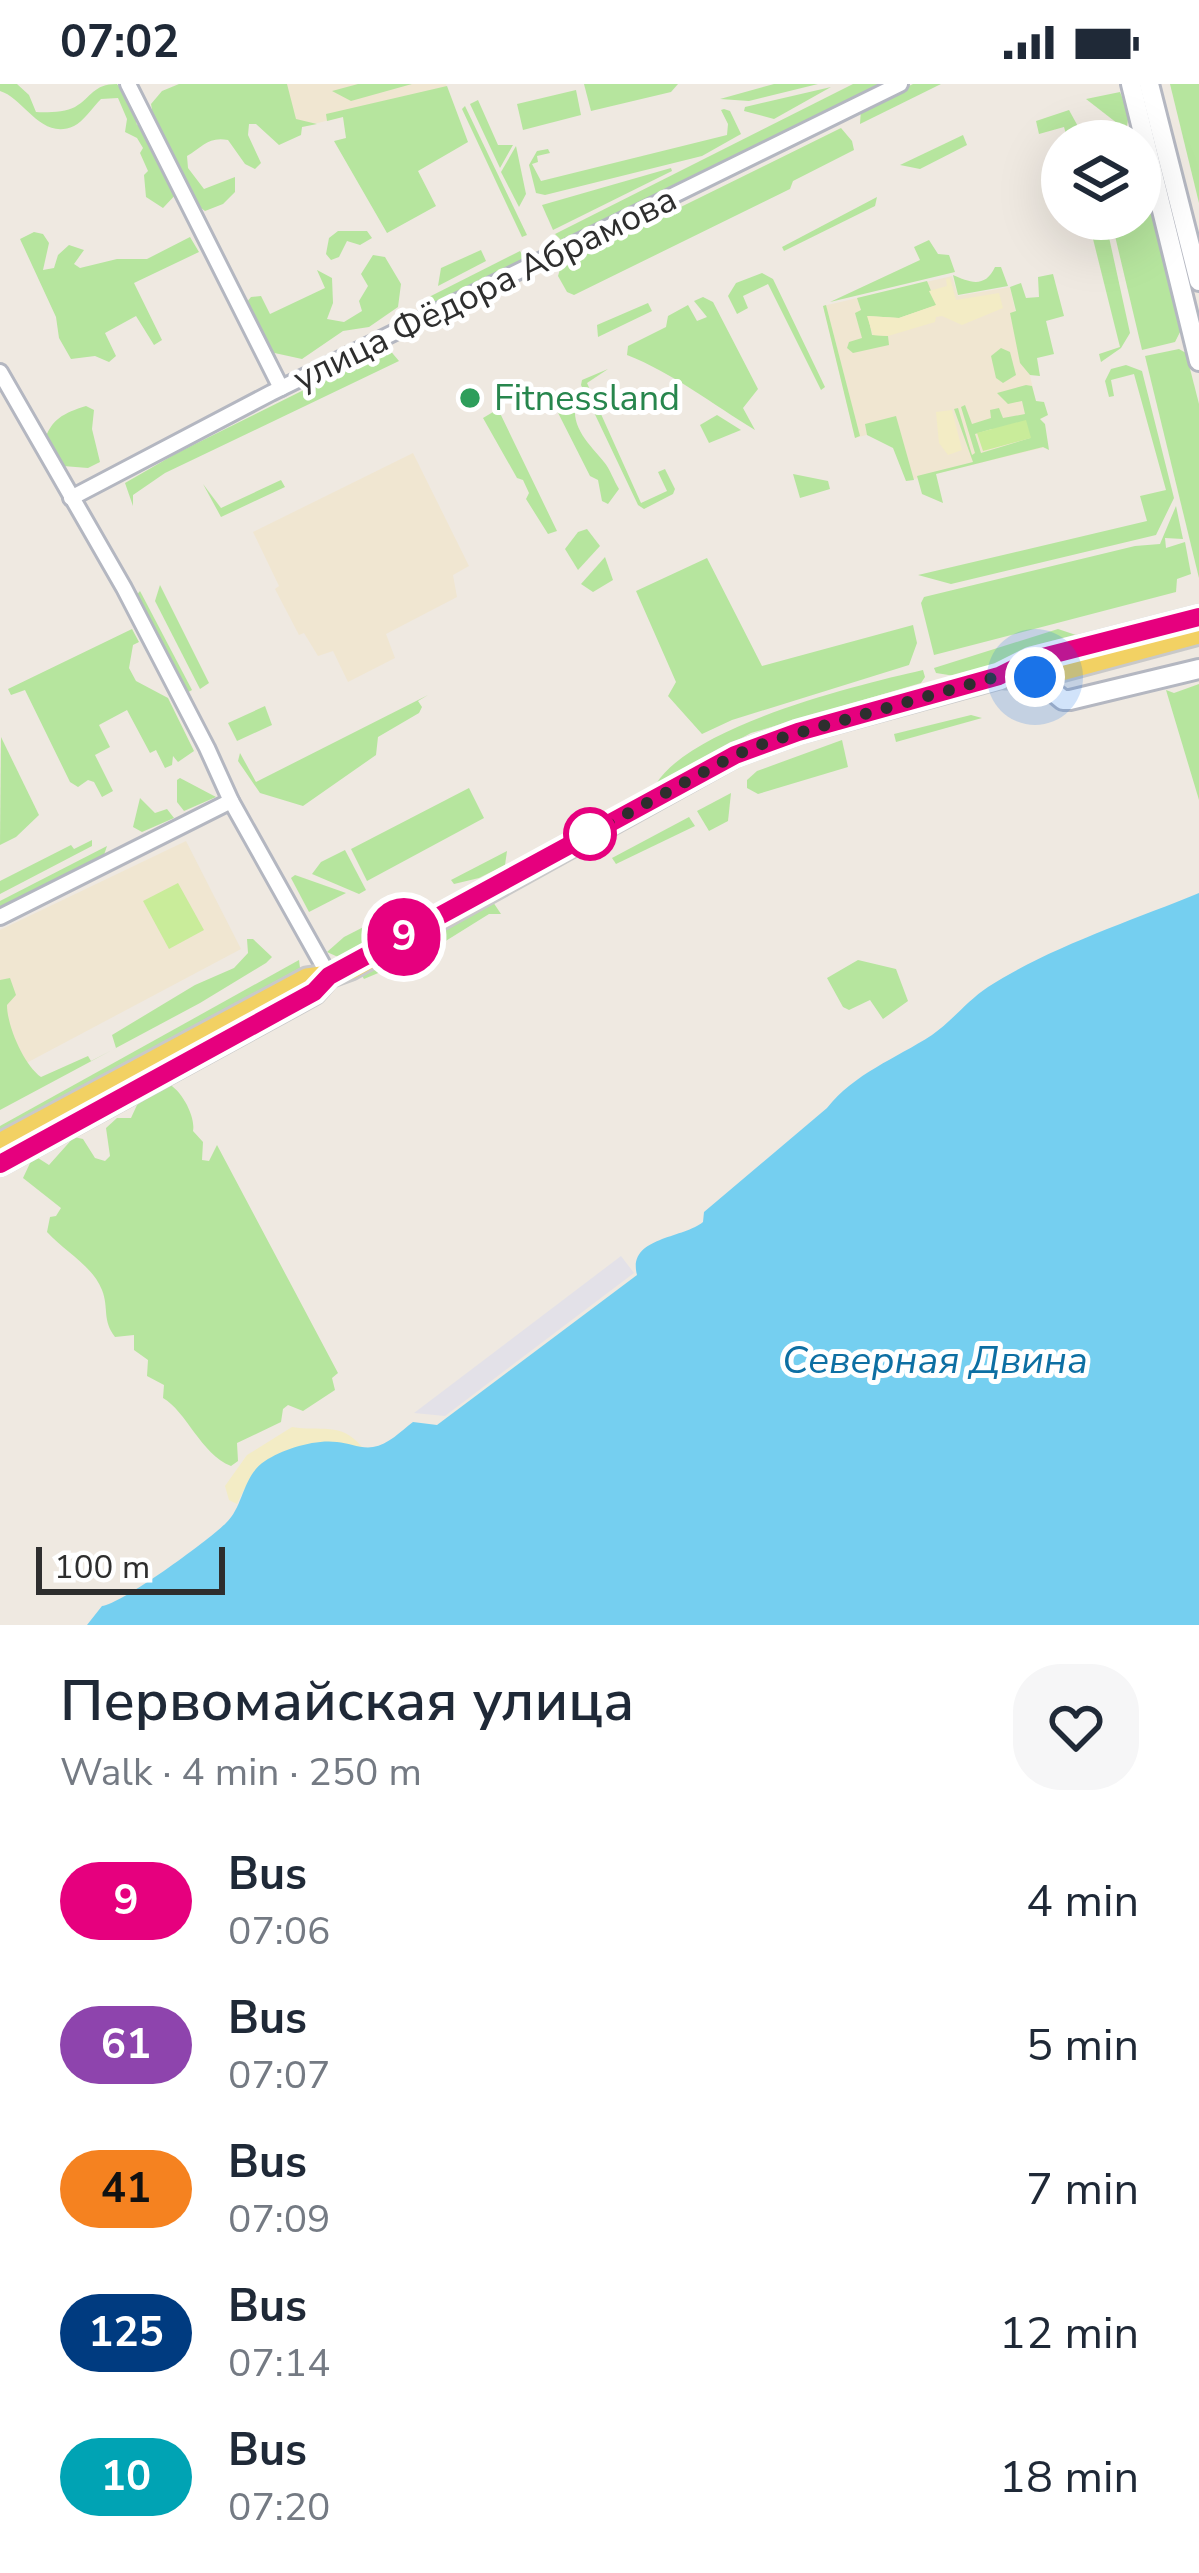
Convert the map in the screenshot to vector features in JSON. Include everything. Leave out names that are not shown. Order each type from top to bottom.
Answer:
[{"type":"main road","points":[[1131,84],[1199,361]]},
{"type":"main road","points":[[1149,84],[1199,281]]},
{"type":"main road","points":[[0,1164],[314,992],[329,976],[735,755],[798,732],[999,676],[1031,660],[1199,617]]},
{"type":"main road","points":[[999,676],[1035,677],[1199,633]]},
{"type":"main road","points":[[1035,677],[1063,700],[1070,700],[1199,669]]},
{"type":"main road","points":[[0,1144],[307,979],[329,976]]},
{"type":"street","points":[[128,84],[281,388]]},
{"type":"street","name":"улица Фёдора Абрамова","points":[[70,498],[281,388],[900,84]]},
{"type":"street","points":[[0,372],[124,588],[231,801],[329,976]]},
{"type":"street","points":[[0,917],[231,801]]},
{"type":"shaded area","points":[[270,84],[446,84],[450,100],[345,116],[283,132]]},
{"type":"shaded area","points":[[952,276],[958,296],[1010,287],[1046,447],[906,481],[896,447],[870,434],[855,438],[823,306]]},
{"type":"shaded area","points":[[413,453],[469,566],[453,575],[457,597],[386,634],[395,658],[348,682],[333,651],[318,656],[304,633],[299,635],[253,532]]},
{"type":"shaded area","points":[[186,841],[241,949],[17,1068],[0,1036],[0,930]]},
{"type":"shaded area","points":[[621,1256],[634,1273],[445,1416],[414,1413]]},
{"type":"green space","points":[[0,84],[17,84],[29,95],[36,112],[45,112],[71,109],[98,89],[117,84],[131,103],[137,125],[150,127],[154,122],[151,104],[162,91],[179,84],[287,84],[296,119],[317,124],[302,127],[301,135],[279,145],[256,124],[249,124],[248,135],[261,163],[255,169],[245,164],[228,140],[206,143],[187,156],[188,168],[204,189],[235,177],[235,192],[223,204],[205,211],[179,191],[163,208],[146,197],[143,148],[125,132],[127,119],[118,98],[101,99],[77,124],[52,128],[0,91]]},
{"type":"green space","points":[[358,84],[412,84],[351,101],[332,91]]},
{"type":"green space","points":[[584,84],[678,84],[671,92],[591,111]]},
{"type":"green space","points":[[774,84],[818,84],[749,101],[720,99]]},
{"type":"green space","points":[[853,84],[880,84],[568,247],[555,234]]},
{"type":"green space","points":[[913,84],[941,84],[860,124],[861,109]]},
{"type":"green space","points":[[1170,84],[1199,84],[1199,203],[1198,199]]},
{"type":"green space","points":[[447,86],[468,142],[418,171],[436,206],[387,233],[334,141],[346,138],[343,117],[327,121],[326,114]]},
{"type":"green space","points":[[831,87],[774,119],[744,111],[745,107]]},
{"type":"green space","points":[[576,90],[581,115],[523,130],[517,104]]},
{"type":"green space","points":[[1120,92],[1128,120],[1113,120],[1086,99]]},
{"type":"green space","points":[[478,100],[498,145],[513,145],[500,168],[470,104]]},
{"type":"green space","points":[[465,106],[527,235],[522,237],[462,109]]},
{"type":"green space","points":[[724,109],[730,111],[741,134],[702,156],[545,195],[536,193],[529,165],[537,151],[548,149],[550,153],[537,156],[538,162],[532,164],[541,181],[727,135]]},
{"type":"green space","points":[[1069,110],[1074,120],[1041,120],[1039,134],[1036,121]]},
{"type":"green space","points":[[841,128],[854,150],[793,181],[790,189],[574,295],[558,276],[561,266]]},
{"type":"green space","points":[[963,135],[967,145],[920,169],[900,165]]},
{"type":"green space","points":[[516,146],[526,194],[519,207],[501,172]]},
{"type":"green space","points":[[671,168],[553,230],[542,205]]},
{"type":"green space","points":[[877,197],[875,206],[784,251],[782,247]]},
{"type":"green space","points":[[338,231],[367,231],[372,238],[360,245],[347,241],[339,257],[331,260],[326,254],[329,238]]},
{"type":"green space","points":[[34,232],[43,234],[49,243],[43,270],[54,268],[58,255],[69,245],[84,250],[74,264],[80,268],[117,259],[147,259],[190,237],[199,252],[134,283],[162,340],[154,345],[136,316],[105,333],[116,356],[109,362],[95,356],[71,359],[20,239]]},
{"type":"green space","points":[[929,240],[938,254],[949,255],[955,272],[830,302],[920,260],[914,247]]},
{"type":"green space","points":[[1093,240],[1110,240],[1130,333],[1121,348],[1101,362],[1099,354],[1120,347]]},
{"type":"green space","points":[[1116,240],[1160,240],[1182,328],[1175,342],[1142,350]]},
{"type":"green space","points":[[481,250],[486,261],[438,286],[441,268]]},
{"type":"green space","points":[[520,251],[526,262],[440,303],[425,299]]},
{"type":"green space","points":[[373,255],[385,257],[401,284],[398,307],[369,327],[343,331],[302,359],[270,352],[246,303],[251,297],[261,296],[270,314],[325,288],[317,270],[332,278],[333,303],[327,319],[344,322],[362,311],[359,301],[368,286],[361,274]]},
{"type":"green space","points":[[1001,267],[1008,286],[958,295],[953,275],[982,281]]},
{"type":"green space","points":[[762,273],[773,279],[825,387],[821,390],[768,284],[743,296],[748,308],[737,314],[728,296],[736,283]]},
{"type":"green space","points":[[1053,274],[1064,316],[1046,321],[1054,354],[1037,358],[1040,376],[1030,375],[1020,363],[1010,287],[1021,283],[1026,298],[1039,297],[1038,277]]},
{"type":"green space","points":[[927,281],[937,305],[899,318],[868,316],[872,335],[888,336],[889,345],[853,353],[847,348],[849,342],[862,338],[855,313],[861,310],[857,298]]},
{"type":"green space","points":[[703,297],[713,302],[758,389],[743,408],[755,430],[627,355],[628,346],[666,327],[668,316],[688,305],[697,321],[707,317],[694,301]]},
{"type":"green space","points":[[648,303],[652,311],[598,337],[597,325]]},
{"type":"green space","points":[[823,306],[860,436],[855,438]]},
{"type":"green space","points":[[388,348],[399,361],[165,473],[133,495],[133,506],[125,483]]},
{"type":"green space","points":[[1001,348],[1010,352],[1016,375],[1003,383],[996,378],[991,356]]},
{"type":"green space","points":[[1179,349],[1186,353],[1199,404],[1199,578],[1145,356]]},
{"type":"green space","points":[[1126,365],[1142,371],[1174,498],[1156,535],[951,584],[918,575],[1147,521],[1140,496],[1166,490],[1134,374],[1111,380],[1114,396],[1109,397],[1105,381],[1111,369]]},
{"type":"green space","points":[[608,369],[587,383],[641,503],[667,491],[658,472],[665,469],[675,489],[644,509],[581,385],[582,380]]},
{"type":"green space","points":[[1032,386],[1036,401],[1044,402],[1048,415],[1040,419],[1049,450],[1043,447],[936,474],[943,503],[922,494],[917,476],[973,462],[954,409],[958,408],[972,455],[961,407],[965,405],[972,424],[991,418],[990,410],[999,408],[1003,418],[1025,414],[1022,401],[1008,404],[997,393]],"holes":[[[992,429],[1030,438],[981,453],[975,434]]]},
{"type":"green space","points":[[570,390],[579,428],[619,489],[608,504],[602,501],[598,480],[590,476],[549,395]]},
{"type":"green space","points":[[86,406],[94,410],[92,429],[100,462],[88,468],[63,466],[44,442],[47,434],[59,418]]},
{"type":"green space","points":[[498,409],[557,531],[548,534],[526,499],[529,493],[523,480],[517,478],[483,418]]},
{"type":"green space","points":[[717,415],[741,430],[709,443],[700,425]]},
{"type":"green space","points":[[896,416],[914,480],[906,481],[893,448],[867,435],[865,424]]},
{"type":"green space","points":[[1026,420],[1031,438],[983,451],[977,433]]},
{"type":"green space","points":[[793,474],[828,481],[830,489],[800,498]]},
{"type":"green space","points":[[281,480],[285,487],[221,517],[203,484],[221,508]]},
{"type":"green space","points":[[1176,506],[1183,539],[1165,538],[1166,548],[1185,542],[1191,574],[1177,579],[1176,592],[934,655],[921,603],[924,597],[1160,544]]},
{"type":"green space","points":[[587,529],[600,546],[578,570],[565,549],[578,532]]},
{"type":"green space","points":[[605,557],[613,580],[593,592],[581,584]]},
{"type":"green space","points":[[707,558],[762,666],[913,625],[917,643],[909,665],[732,720],[702,734],[668,696],[676,682],[636,591]]},
{"type":"green space","points":[[160,585],[209,683],[200,689],[155,601]]},
{"type":"green space","points":[[140,591],[192,690],[185,694],[135,597]]},
{"type":"green space","points":[[132,629],[139,642],[133,645],[129,668],[136,681],[168,698],[194,751],[178,762],[173,756],[172,765],[165,768],[156,750],[150,753],[127,710],[99,725],[110,747],[95,755],[113,791],[102,797],[94,782],[88,780],[78,787],[70,782],[25,690],[11,695],[8,689]]},
{"type":"green space","points":[[1058,629],[1082,637],[955,676],[936,673],[934,668]]},
{"type":"green space","points":[[923,670],[921,683],[751,733],[656,784],[675,763],[739,726],[819,697]]},
{"type":"green space","points":[[1199,684],[1199,800],[1166,690],[1174,693]]},
{"type":"green space","points":[[428,695],[418,701],[419,713],[378,737],[376,755],[303,806],[260,793],[238,761],[240,753],[256,782]]},
{"type":"green space","points":[[265,706],[272,725],[237,741],[228,723]]},
{"type":"green space","points":[[971,715],[982,718],[896,742],[894,734]]},
{"type":"green space","points":[[1,737],[39,815],[0,845]]},
{"type":"green space","points":[[842,740],[848,767],[758,794],[747,788],[747,780],[757,771]]},
{"type":"green space","points":[[180,778],[216,797],[184,811],[177,802]]},
{"type":"green space","points":[[469,788],[484,818],[367,881],[351,849]]},
{"type":"green space","points":[[731,793],[728,821],[709,831],[697,811]]},
{"type":"green space","points":[[140,798],[155,813],[167,809],[174,818],[142,832],[133,827]]},
{"type":"green space","points":[[689,817],[695,826],[616,864],[612,858]]},
{"type":"green space","points":[[92,840],[92,846],[0,894],[0,881],[71,845],[74,849]]},
{"type":"green space","points":[[107,846],[103,858],[0,911],[0,901]]},
{"type":"green space","points":[[345,850],[366,890],[359,894],[312,874],[321,862]]},
{"type":"green space","points":[[507,851],[505,865],[479,878],[454,884],[451,880]]},
{"type":"green space","points":[[295,875],[346,893],[309,912],[291,878]]},
{"type":"green space","points":[[178,883],[204,930],[169,949],[143,901]]},
{"type":"green space","points":[[493,902],[501,914],[489,914],[428,952],[364,979],[361,974]]},
{"type":"green space","points":[[387,915],[394,925],[338,957],[327,952],[344,937]]},
{"type":"green space","points":[[247,939],[272,957],[200,1003],[116,1048],[112,1035],[195,985],[234,968],[248,953]]},
{"type":"green space","points":[[299,960],[300,968],[0,1133],[0,1126]]},
{"type":"green space","points":[[858,960],[896,969],[908,1001],[883,1019],[870,1000],[849,1010],[843,1007],[827,978]]},
{"type":"green space","points":[[10,978],[16,995],[7,1005],[10,1023],[23,1054],[41,1077],[112,1050],[0,1110],[0,980]]},
{"type":"green space","points":[[168,1084],[190,1111],[193,1131],[203,1142],[202,1160],[209,1161],[217,1145],[338,1373],[332,1378],[335,1390],[303,1411],[288,1405],[281,1422],[237,1443],[238,1461],[231,1466],[211,1452],[163,1398],[164,1385],[147,1376],[148,1360],[134,1350],[134,1335],[115,1337],[98,1281],[47,1232],[50,1217],[61,1208],[23,1178],[31,1161],[38,1158],[49,1165],[74,1137],[83,1139],[95,1158],[105,1161],[110,1156],[106,1128],[117,1118],[131,1118],[137,1105]]},
{"type":"sand","points":[[950,278],[956,300],[999,293],[1003,308],[962,325],[942,316],[888,336],[873,335],[867,316],[899,318],[936,305],[929,291],[947,286]]},
{"type":"sand","points":[[952,410],[962,450],[948,455],[939,443],[936,412]]},
{"type":"sand","points":[[292,1427],[338,1431],[362,1447],[321,1445],[287,1450],[259,1469],[237,1504],[229,1500],[225,1486],[247,1455]]},
{"type":"water","name":"Северная Двина","points":[[1199,893],[1199,1625],[87,1625],[102,1606],[146,1583],[226,1523],[265,1461],[319,1442],[373,1447],[413,1422],[437,1425],[637,1275],[636,1263],[648,1246],[703,1222],[704,1212],[850,1085],[932,1035],[988,987],[1064,947]]},
{"type":"bus line","name":"9","points":[[0,1164],[314,992],[329,976],[735,755],[798,732],[999,676],[1031,660],[1199,617]]},
{"type":"place","name":"Fitnessland","points":[[470,398]]},
{"type":"route","points":[[590,834],[735,755],[770,741],[999,676],[1035,677]]}]
